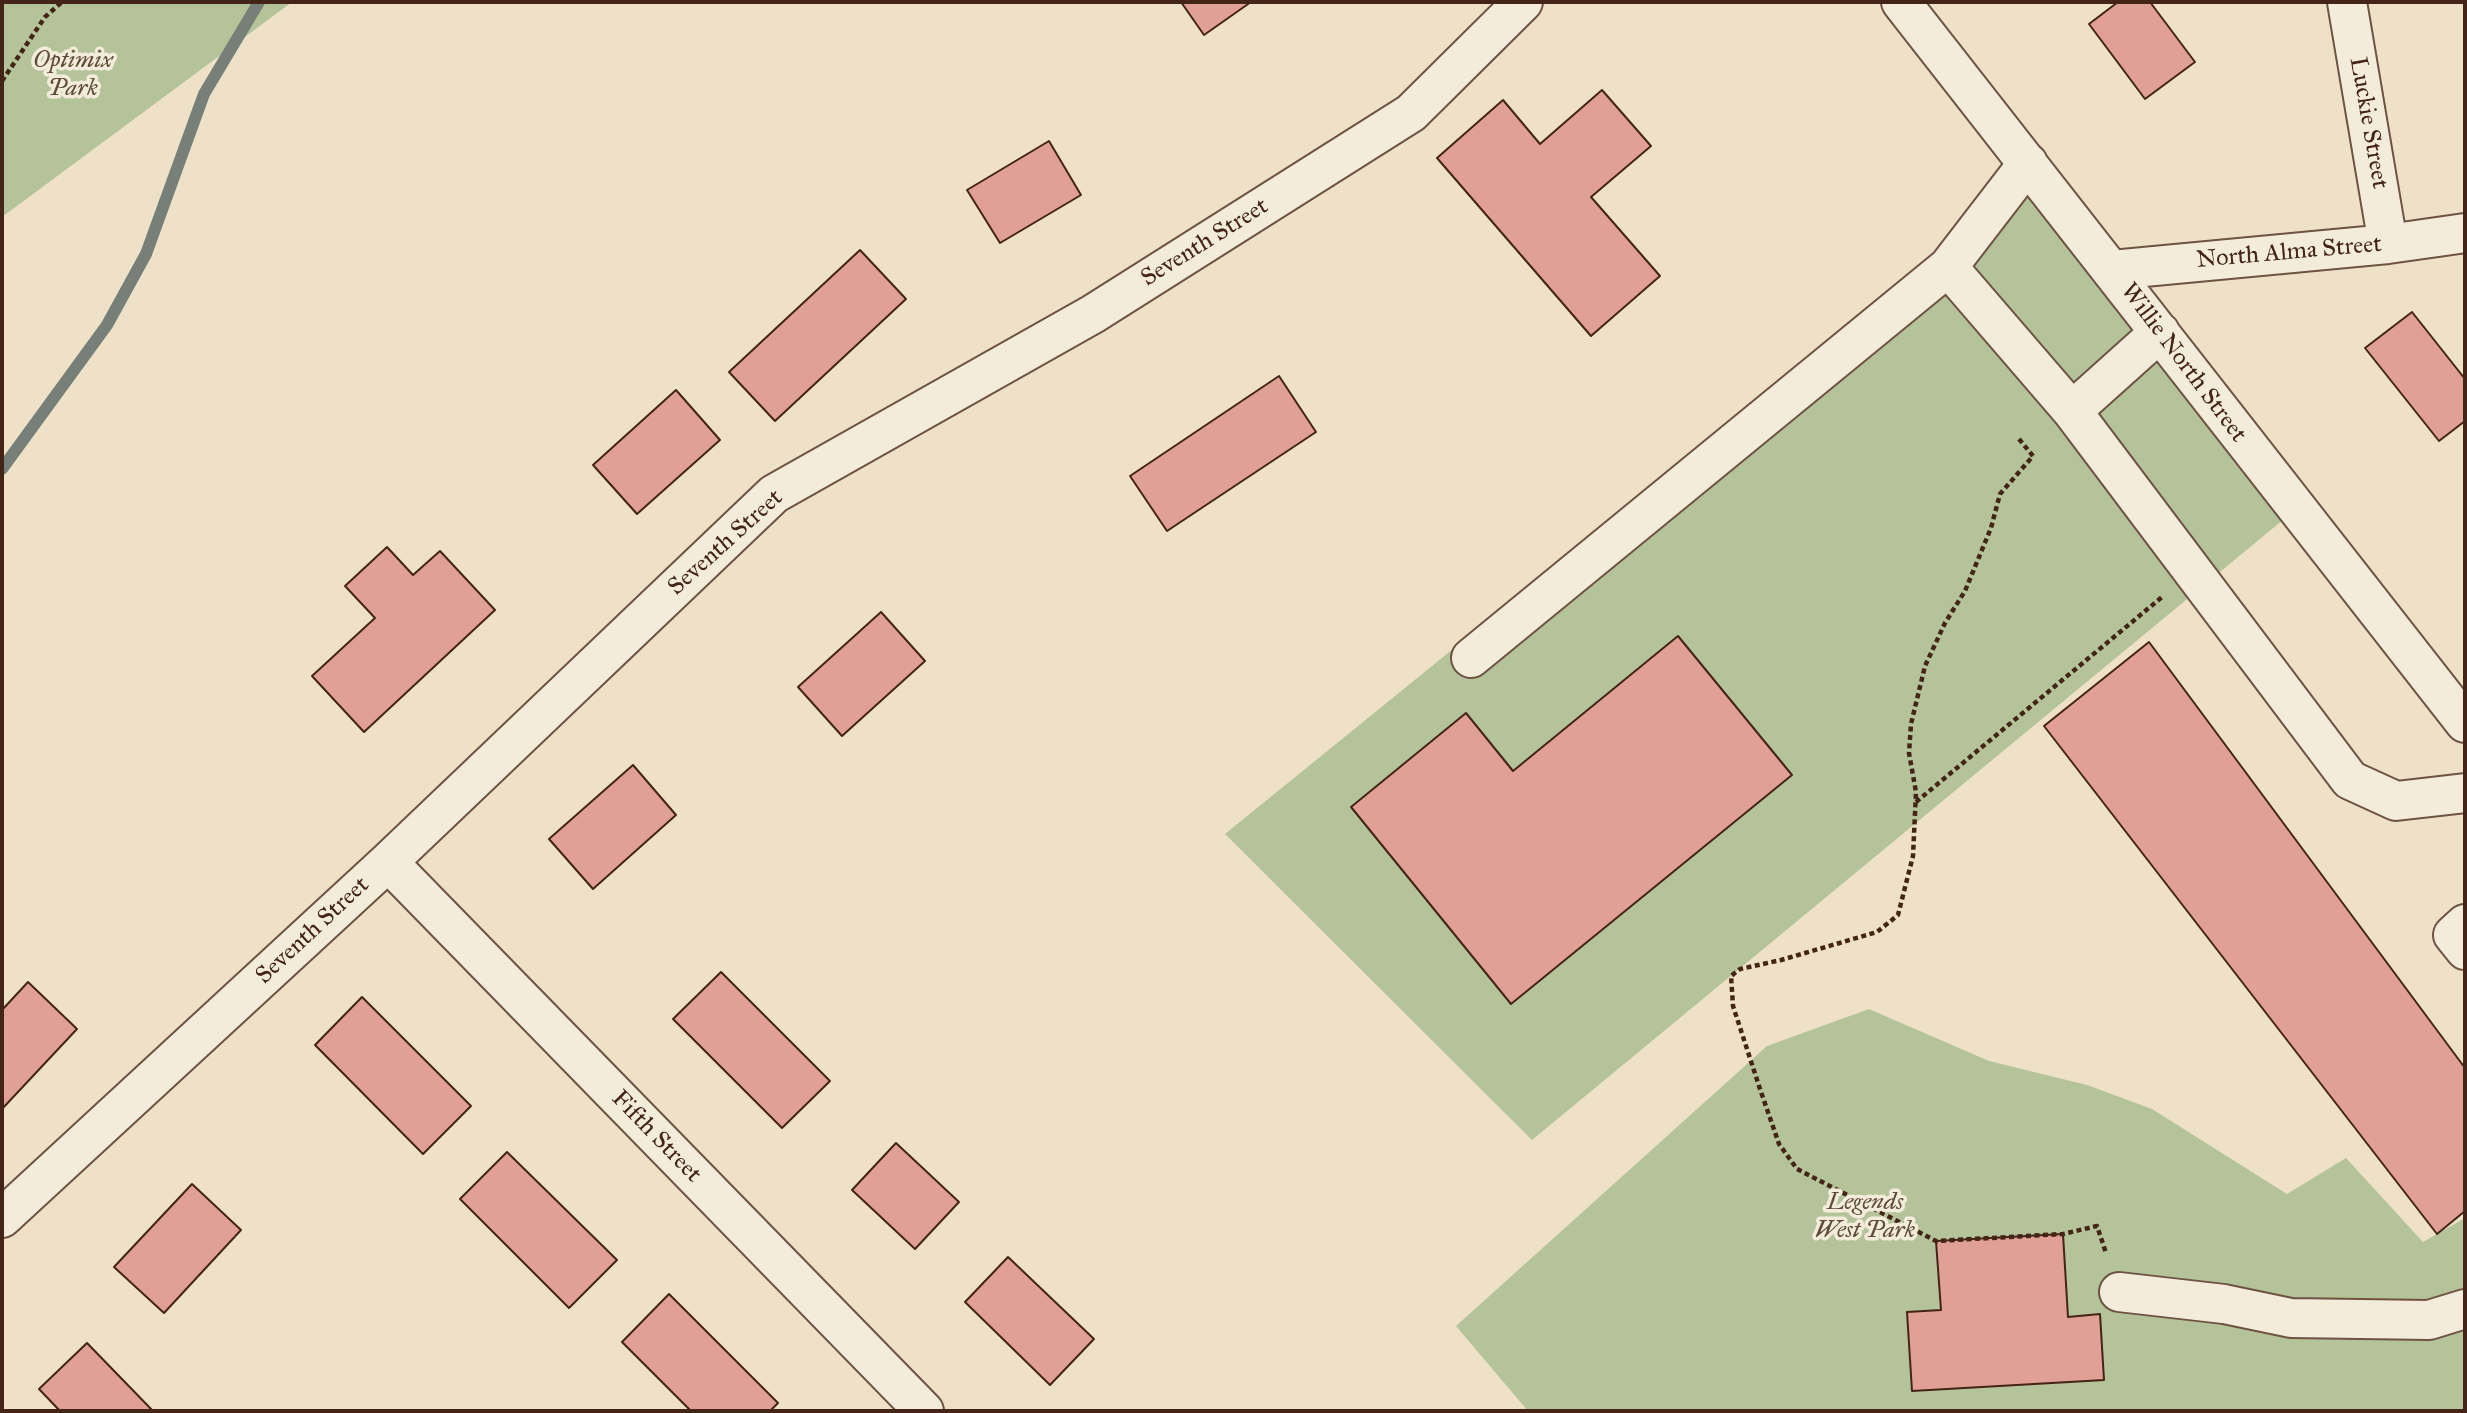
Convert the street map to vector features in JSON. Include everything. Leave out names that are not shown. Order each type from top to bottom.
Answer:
[{"type":"street","name":"Seventh Street","points":[[2,1218],[388,863],[774,494],[1093,314],[1411,113],[1523,2]]},
{"type":"street","name":"Willie North Street","points":[[1901,2],[2465,723]]},
{"type":"street","name":"Luckie Street","points":[[2347,2],[2388,244]]},
{"type":"street","points":[[1472,658],[1948,267],[2028,163]]},
{"type":"street","name":"North Alma Street","points":[[2112,270],[2388,244],[2465,233]]},
{"type":"street","points":[[1948,267],[2072,411],[2350,780],[2396,801],[2465,793]]},
{"type":"street","points":[[2072,411],[2160,332]]},
{"type":"street","name":"Fifth Street","points":[[388,863],[924,1411]]},
{"type":"street","points":[[2465,924],[2453,934],[2465,950]]},
{"type":"street","points":[[2119,1292],[2224,1304],[2291,1318],[2429,1320],[2465,1310]]},
{"type":"path","points":[[2,81],[45,17],[62,2]]},
{"type":"path","points":[[2019,439],[2033,456],[2000,494],[1991,528],[1965,591],[1945,622],[1924,666],[1911,724],[1909,753],[1916,803],[1913,856],[1898,915],[1877,932],[1740,969],[1731,976],[1733,1006],[1779,1144],[1797,1169],[1936,1241],[2063,1234],[2097,1226]]},
{"type":"path","points":[[1916,803],[2193,571]]},
{"type":"green space","name":"Optimix Park","points":[[2,2],[292,2],[2,217]]},
{"type":"green space","points":[[2037,175],[2295,510],[1532,1140],[1225,834]]},
{"type":"green space","name":"Legends West Park","points":[[1869,1009],[1989,1061],[2087,1085],[2152,1109],[2287,1194],[2346,1158],[2423,1242],[2465,1218],[2465,1411],[1528,1411],[1456,1326],[1767,1046]]},
{"type":"building","points":[[1181,2],[1251,2],[1204,35]]},
{"type":"building","points":[[2118,2],[2150,2],[2195,62],[2145,99],[2089,24]]},
{"type":"building","points":[[1602,90],[1651,146],[1591,197],[1660,276],[1591,336],[1437,158],[1503,100],[1540,144]]},
{"type":"building","points":[[1049,141],[1081,195],[1000,243],[967,190]]},
{"type":"building","points":[[860,250],[906,299],[775,421],[729,372]]},
{"type":"building","points":[[2412,312],[2465,379],[2465,421],[2439,441],[2365,348]]},
{"type":"building","points":[[1279,376],[1316,432],[1167,531],[1130,476]]},
{"type":"building","points":[[676,390],[720,440],[637,514],[593,465]]},
{"type":"building","points":[[387,547],[413,575],[440,551],[495,610],[364,732],[312,676],[375,618],[345,586]]},
{"type":"building","points":[[881,612],[925,661],[842,736],[798,687]]},
{"type":"building","points":[[1678,636],[1792,775],[1511,1004],[1351,807],[1466,713],[1513,771]]},
{"type":"building","points":[[2149,642],[2465,1068],[2465,1211],[2437,1234],[2044,726]]},
{"type":"building","points":[[633,765],[676,815],[593,889],[549,839]]},
{"type":"building","points":[[721,972],[830,1081],[782,1128],[673,1019]]},
{"type":"building","points":[[28,982],[77,1029],[2,1109],[2,1010]]},
{"type":"building","points":[[362,997],[471,1106],[423,1154],[315,1045]]},
{"type":"building","points":[[896,1143],[959,1202],[915,1249],[852,1190]]},
{"type":"building","points":[[507,1152],[617,1260],[569,1308],[460,1199]]},
{"type":"building","points":[[192,1184],[241,1230],[164,1313],[114,1267]]},
{"type":"building","points":[[2063,1234],[2068,1317],[2100,1314],[2104,1380],[1912,1391],[1907,1312],[1941,1310],[1936,1241]]},
{"type":"building","points":[[1008,1257],[1094,1339],[1050,1385],[965,1302]]},
{"type":"building","points":[[669,1294],[778,1403],[770,1411],[691,1411],[622,1342]]},
{"type":"building","points":[[87,1343],[153,1411],[60,1411],[39,1389]]},
{"type":"waterway","points":[[2,469],[107,325],[146,254],[204,94],[259,2]]}]
